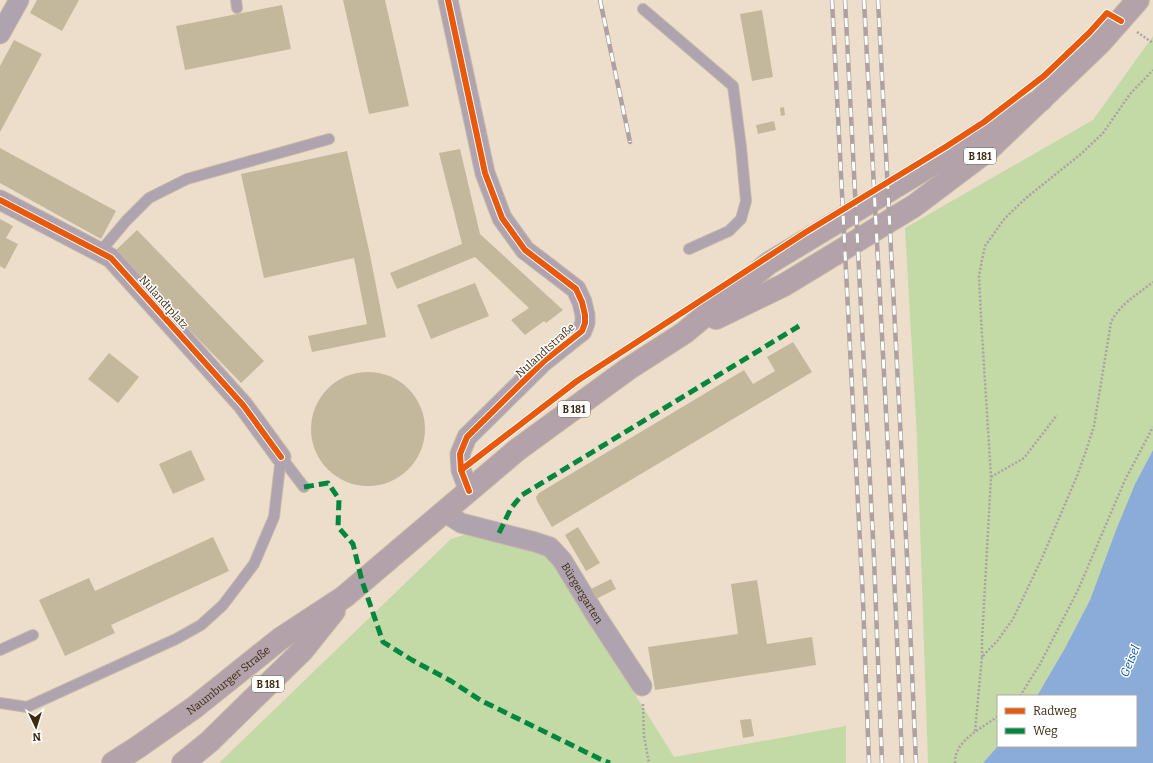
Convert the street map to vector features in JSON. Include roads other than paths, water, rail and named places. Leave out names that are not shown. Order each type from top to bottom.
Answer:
[{"type":"main road","name":"B 181","points":[[1041,100],[1100,43],[1138,0]]},
{"type":"main road","name":"Naumburger Straße","points":[[684,333],[784,285],[914,206],[987,151],[1041,100]]},
{"type":"main road","name":"Naumburger Straße","points":[[113,763],[195,707],[280,639],[344,597],[524,446],[628,370],[684,333],[769,263],[1041,100]]},
{"type":"main road","name":"Naumburger Straße","points":[[183,763],[209,742],[302,652],[344,597]]},
{"type":"street","points":[[0,34],[19,0]]},
{"type":"street","name":"Nulandtstraße","points":[[448,0],[485,173],[502,218],[525,250],[576,289],[582,302],[585,315],[585,323],[582,331],[543,362],[467,437],[460,454],[461,470],[469,491]]},
{"type":"street","name":"Nulandtplatz","points":[[0,200],[111,258],[243,405],[281,457]]},
{"type":"street","name":"Bürgergarten","points":[[444,512],[461,523],[499,532],[550,547],[562,560],[642,686]]},
{"type":"lane","points":[[643,10],[733,86],[746,201],[741,218],[729,231],[689,249]]},
{"type":"lane","points":[[100,252],[126,221],[149,198],[187,179],[329,139]]},
{"type":"lane","points":[[281,457],[304,487]]},
{"type":"lane","points":[[0,703],[26,707],[176,639],[201,625],[223,605],[254,564],[274,517],[281,457]]},
{"type":"lane","points":[[0,650],[33,635]]},
{"type":"water","name":"Geisel","points":[[1153,450],[1153,763],[983,763],[997,747],[1137,747],[1137,695],[1038,695],[1065,648],[1090,600],[1135,484]]},
{"type":"railway","points":[[600,0],[630,142]]},
{"type":"railway","points":[[832,0],[863,600],[869,763]]},
{"type":"railway","points":[[845,0],[874,558],[882,763]]},
{"type":"railway","points":[[864,0],[889,477],[902,763]]},
{"type":"railway","points":[[878,0],[907,557],[916,763]]}]
